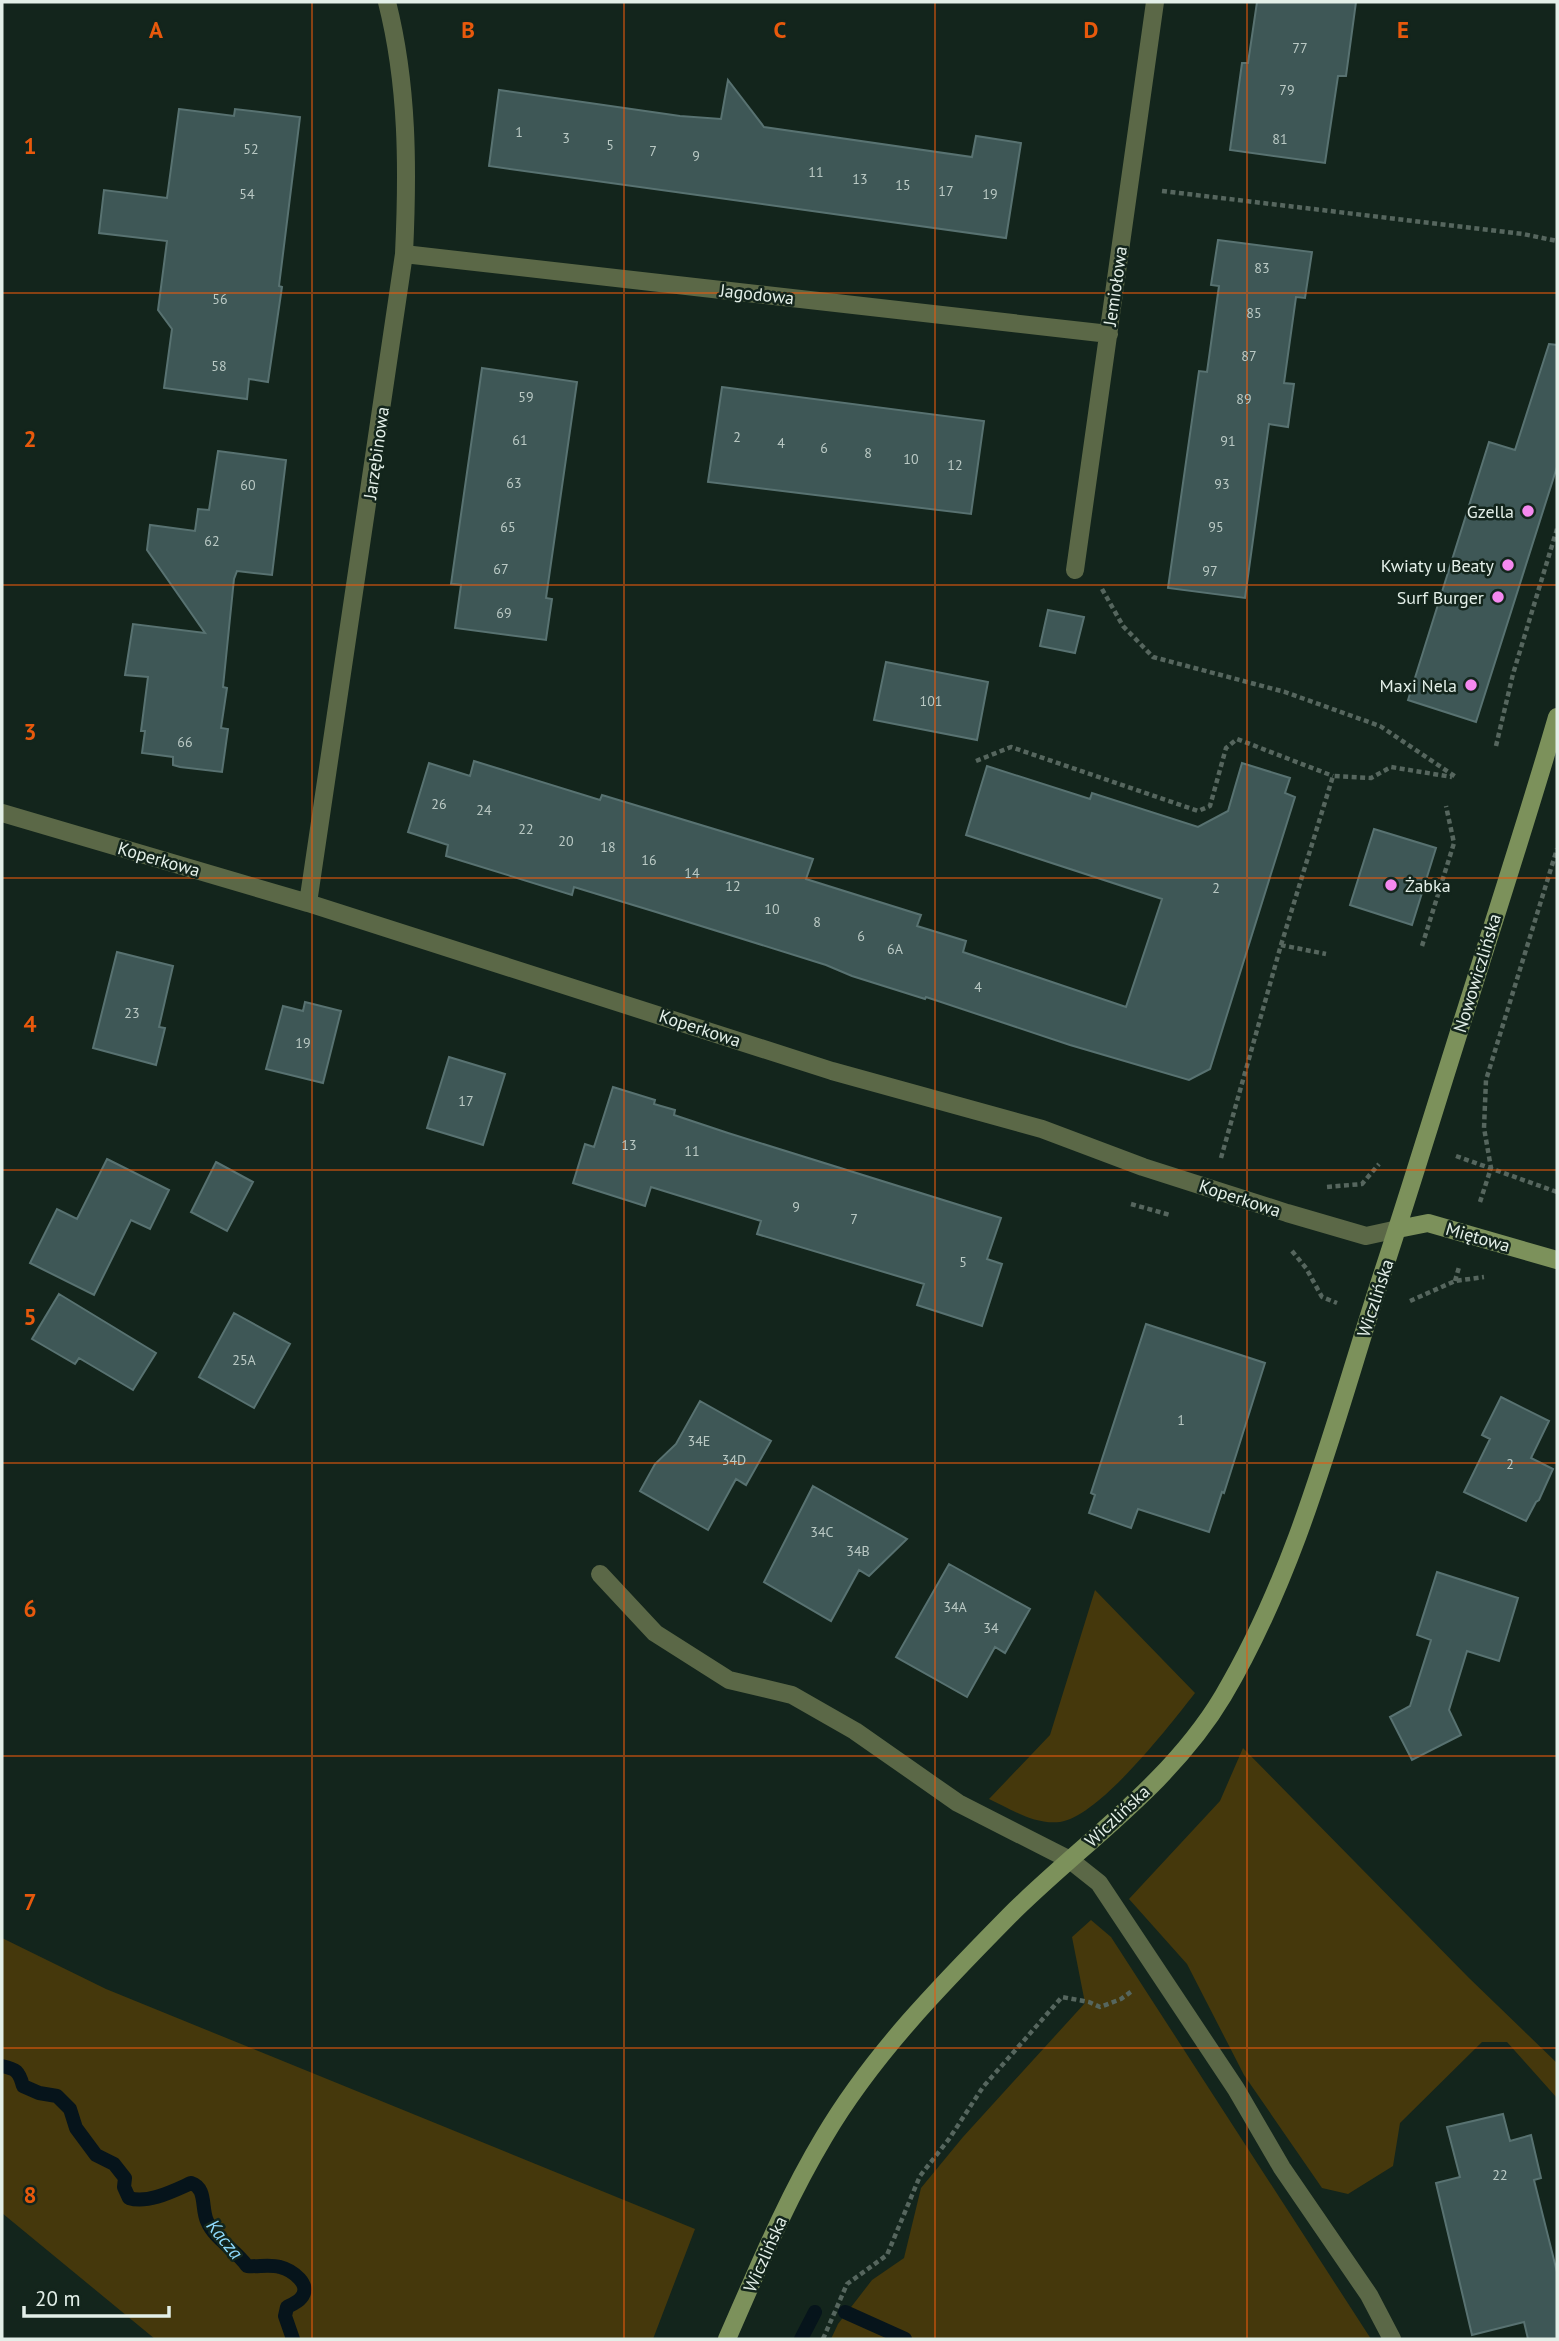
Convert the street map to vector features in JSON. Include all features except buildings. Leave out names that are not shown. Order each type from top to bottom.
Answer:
[{"type":"street","name":"Jarzębinowa","points":[[307,902],[404,254],[407,179],[404,88],[387,2]]},
{"type":"street","name":"Jemiołowa","points":[[1076,570],[1155,2]]},
{"type":"street","name":"Jagodowa","points":[[404,254],[1109,334]]},
{"type":"street","name":"Nowowiczlińska","points":[[1398,1229],[1557,718]]},
{"type":"street","name":"Koperkowa","points":[[2,813],[307,902],[832,1071],[1042,1129],[1143,1167],[1287,1213],[1366,1236],[1398,1229]]},
{"type":"street","name":"Miętowa","points":[[1398,1229],[1428,1223],[1557,1260]]},
{"type":"street","name":"Wiczlińska","points":[[727,2339],[782,2213],[825,2135],[871,2068],[930,1997],[1015,1910],[1158,1778],[1190,1742],[1222,1698],[1274,1596],[1319,1473],[1398,1229]]},
{"type":"street","points":[[600,1574],[655,1633],[729,1680],[792,1695],[855,1731],[958,1803],[1070,1860],[1100,1882],[1236,2089],[1282,2168],[1369,2295],[1392,2339]]},
{"type":"path","points":[[1129,187],[1523,234],[1557,241]]},
{"type":"path","points":[[1496,746],[1513,674],[1557,529]]},
{"type":"path","points":[[976,761],[1011,747],[1198,811],[1210,806],[1226,748],[1237,739],[1333,776],[1371,778],[1391,767],[1456,777],[1380,726],[1285,692],[1153,657],[1123,626],[1098,582],[1076,570]]},
{"type":"path","points":[[1227,1139],[1281,945],[1333,776]]},
{"type":"path","points":[[1422,946],[1454,843],[1446,806]]},
{"type":"path","points":[[1557,849],[1486,1080],[1484,1128],[1492,1168],[1557,1192]]},
{"type":"path","points":[[1281,945],[1326,954]]},
{"type":"path","points":[[1328,1188],[1362,1184],[1380,1164],[1384,1154]]},
{"type":"path","points":[[1306,1268],[1322,1297]]},
{"type":"path","points":[[1409,1301],[1455,1280]]},
{"type":"path","points":[[823,2339],[846,2284],[887,2255],[920,2176],[984,2087],[1062,1997],[1100,2007],[1121,1999],[1159,1972]]},
{"type":"shaded area","points":[[1095,1590],[1195,1693],[1133,1767],[1094,1804],[1076,1816],[1060,1822],[1041,1821],[989,1799],[1050,1735]]},
{"type":"shaded area","points":[[1243,1748],[1469,1978],[1557,2063],[1557,2098],[1507,2042],[1482,2042],[1400,2123],[1393,2166],[1348,2194],[1322,2188],[1244,2075],[1187,1964],[1129,1899],[1220,1801]]},
{"type":"shaded area","points":[[1091,1920],[1111,1937],[1371,2339],[831,2339],[838,2324],[872,2280],[904,2258],[921,2188],[963,2137],[1085,2003],[1072,1937]]},
{"type":"shaded area","points":[[2,1938],[106,1989],[695,2229],[653,2339],[155,2339],[2,2213]]},
{"type":"waterway","name":"Kacza","points":[[2,2066],[16,2072],[23,2086],[39,2093],[57,2096],[70,2109],[76,2128],[96,2155],[114,2164],[125,2178],[124,2187],[129,2198],[152,2198],[191,2183],[202,2194],[205,2216],[210,2227],[247,2266],[280,2267],[300,2279],[304,2293],[298,2301],[287,2307],[285,2316],[293,2339]]},
{"type":"waterway","points":[[801,2339],[815,2312]]},
{"type":"waterway","points":[[845,2312],[905,2339]]},
{"type":"place","name":"Gzella","points":[[1528,511]]},
{"type":"place","name":"Kwiaty u Beaty","points":[[1508,565]]},
{"type":"place","name":"Surf Burger","points":[[1498,597]]},
{"type":"place","name":"Maxi Nela","points":[[1471,685]]},
{"type":"place","name":"Żabka","points":[[1391,885]]}]
